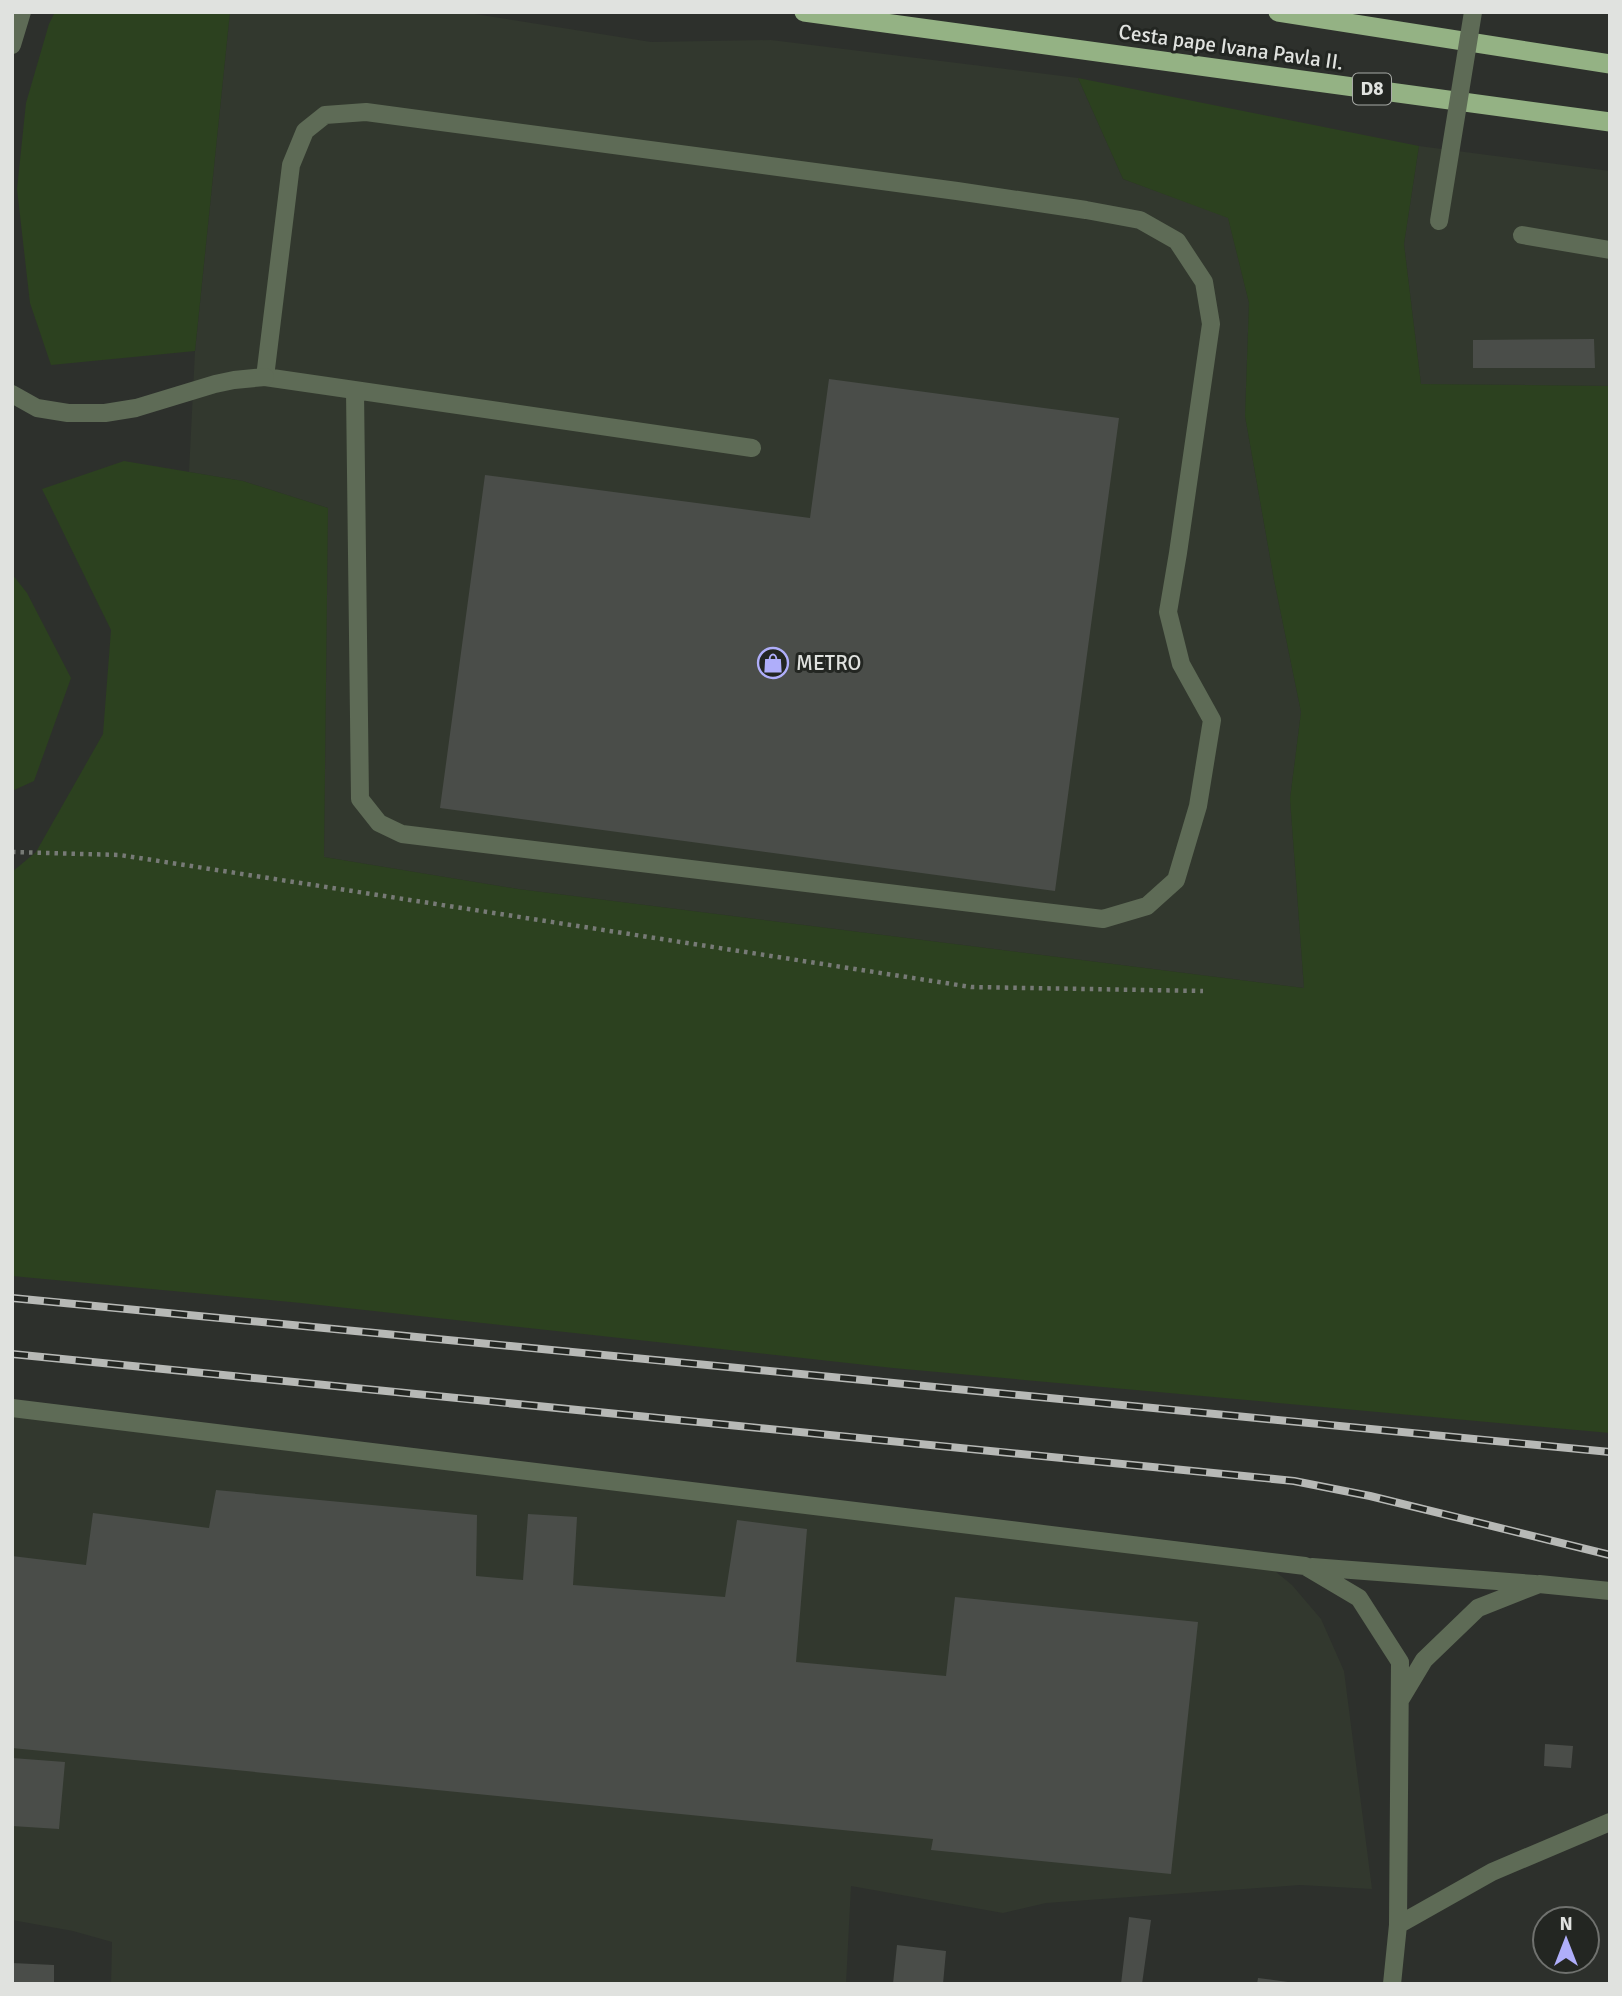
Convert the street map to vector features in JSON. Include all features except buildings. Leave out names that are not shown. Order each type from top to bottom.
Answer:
[{"type":"highway","name":"Cesta pape Ivana Pavla II.","points":[[804,12],[1610,122]]},
{"type":"highway","name":"Cesta pape Ivana Pavla II.","points":[[1278,12],[1610,64]]},
{"type":"street","points":[[12,45],[22,12]]},
{"type":"street","points":[[1439,221],[1473,12]]},
{"type":"street","points":[[265,377],[291,165],[305,131],[326,115],[366,112],[957,191],[1140,220],[1177,241],[1204,282],[1211,324],[1168,612],[1181,664],[1212,720],[1198,806],[1176,880],[1147,905],[1103,919],[402,834],[379,823],[360,799],[355,391]]},
{"type":"street","points":[[1522,235],[1610,250]]},
{"type":"street","points":[[12,394],[37,408],[68,413],[105,413],[136,408],[215,384],[265,377],[752,448]]},
{"type":"street","points":[[12,1408],[1304,1566],[1610,1591]]},
{"type":"street","points":[[1304,1566],[1359,1598],[1399,1662],[1398,1926],[1392,1984]]},
{"type":"street","points":[[1399,1700],[1424,1660],[1478,1608],[1539,1584]]},
{"type":"street","points":[[1398,1926],[1492,1872],[1610,1822]]},
{"type":"path","points":[[12,852],[120,855],[971,987],[1203,991]]},
{"type":"shaded area","points":[[230,12],[462,12],[651,42],[771,40],[1078,78],[1123,179],[1228,217],[1249,303],[1245,416],[1301,712],[1290,799],[1304,988],[518,889],[324,857],[328,508],[243,481],[189,472],[195,351]]},
{"type":"shaded area","points":[[1419,146],[1610,171],[1610,386],[1421,384],[1404,244]]},
{"type":"shaded area","points":[[12,1403],[1249,1550],[1292,1585],[1321,1619],[1344,1671],[1372,1889],[1300,1885],[1046,1903],[1003,1913],[851,1886],[846,1984],[111,1984],[112,1942],[73,1931],[12,1920]]},
{"type":"green space","points":[[55,12],[230,12],[195,351],[51,365],[30,303],[17,189],[26,103]]},
{"type":"green space","points":[[1078,78],[1419,146],[1404,244],[1421,384],[1610,386],[1610,1433],[893,1368],[301,1303],[12,1276],[12,872],[36,852],[103,734],[111,630],[42,489],[124,461],[243,481],[328,508],[324,857],[518,889],[1304,988],[1290,799],[1301,712],[1245,416],[1249,303],[1228,218],[1123,179]]},
{"type":"green space","points":[[12,574],[27,593],[71,678],[34,781],[12,791]]},
{"type":"railway","points":[[12,1298],[1610,1452]]},
{"type":"railway","points":[[12,1354],[1294,1481],[1370,1496],[1610,1555]]},
{"type":"place","name":"METRO","points":[[773,663]]}]
